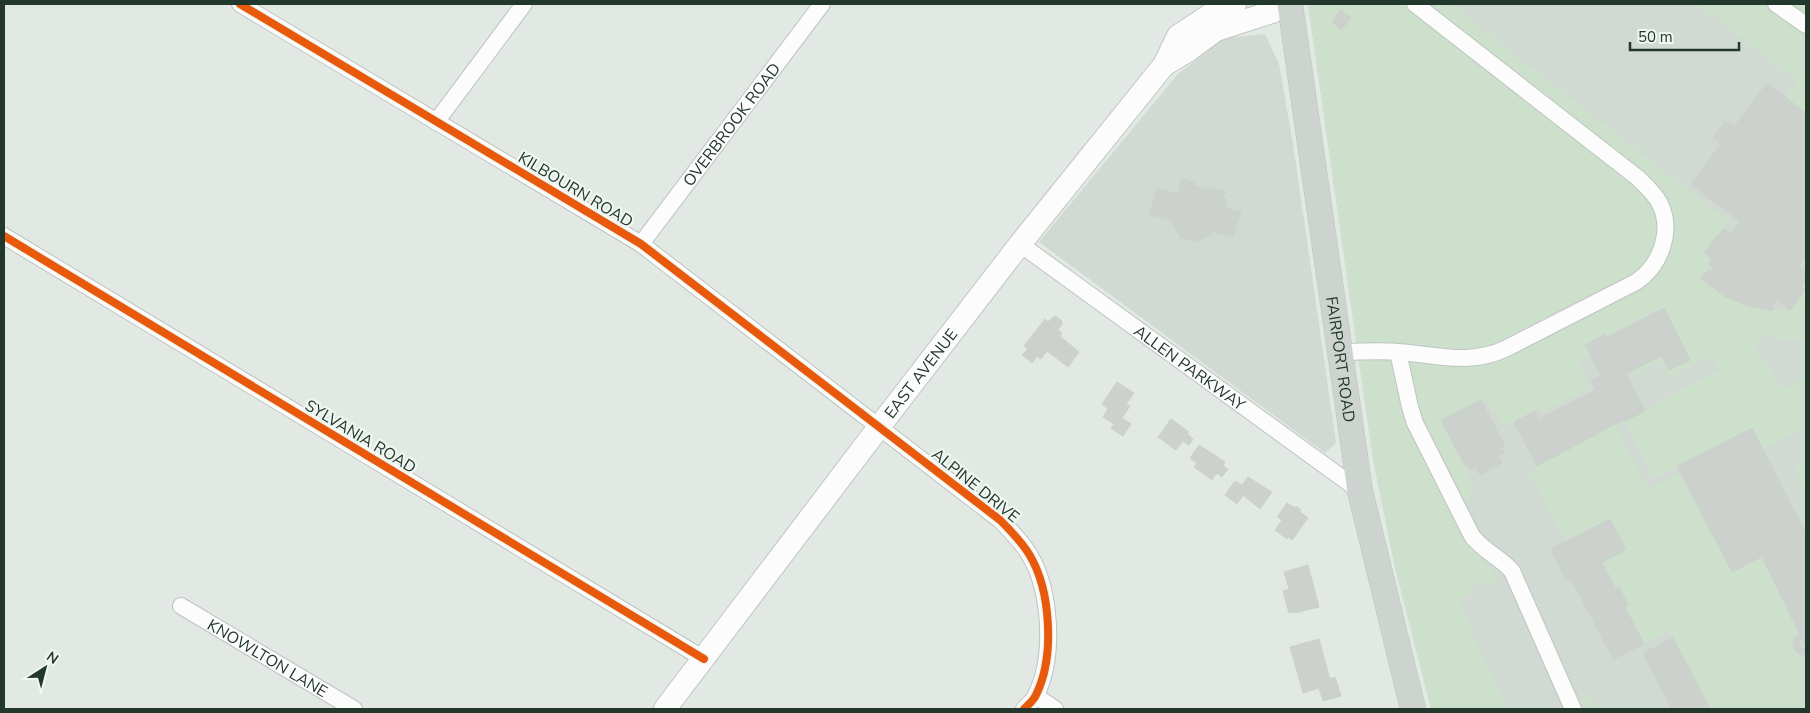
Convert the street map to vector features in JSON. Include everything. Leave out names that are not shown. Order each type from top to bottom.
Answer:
[{"type":"main road","name":"EAST AVENUE","points":[[665,709],[1020,244],[1164,65],[1178,36],[1203,4]]},
{"type":"main road","points":[[1178,36],[1219,9],[1235,4]]},
{"type":"main road","name":"EAST AVENUE","points":[[1164,65],[1189,50],[1216,30],[1272,12],[1283,4]]},
{"type":"main road","name":"FAIRPORT ROAD","points":[[1290,4],[1360,491],[1413,709]]},
{"type":"street","name":"KILBOURN ROAD","points":[[240,4],[641,244],[879,427]]},
{"type":"street","points":[[436,122],[524,4]]},
{"type":"street","name":"OVERBROOK ROAD","points":[[641,244],[822,4]]},
{"type":"street","points":[[1341,352],[1398,352],[1472,359],[1494,354],[1636,282],[1651,270],[1663,249],[1665,231],[1659,202],[1638,178],[1415,4]]},
{"type":"street","points":[[1776,4],[1806,25]]},
{"type":"street","name":"SYLVANIA ROAD","points":[[4,236],[704,659]]},
{"type":"street","name":"ALLEN PARKWAY","points":[[1020,244],[1360,491]]},
{"type":"street","points":[[1398,352],[1410,408],[1424,443],[1472,536],[1479,546],[1503,560],[1512,571],[1574,709]]},
{"type":"street","name":"ALPINE DRIVE","points":[[879,427],[1000,520],[1015,535],[1029,554],[1042,585],[1049,633],[1044,674],[1036,696]]},
{"type":"street","name":"KNOWLTON LANE","points":[[181,606],[354,709]]},
{"type":"street","points":[[1024,709],[1036,696],[1055,709]]},
{"type":"shaded area","points":[[1308,4],[1806,4],[1806,709],[1431,709],[1395,567],[1373,459]]},
{"type":"shaded area","points":[[1265,34],[1279,64],[1293,144],[1336,443],[1325,453],[1039,242],[1178,74],[1225,38]]},
{"type":"green space","points":[[1308,4],[1450,4],[1729,222],[1705,253],[1712,259],[1708,264],[1713,268],[1710,272],[1707,270],[1700,278],[1731,299],[1765,310],[1790,310],[1806,289],[1806,334],[1795,340],[1780,340],[1764,335],[1754,349],[1771,368],[1776,384],[1788,388],[1806,375],[1806,436],[1800,430],[1764,449],[1752,428],[1654,478],[1624,422],[1720,369],[1713,356],[1671,376],[1667,374],[1660,361],[1628,377],[1626,374],[1661,356],[1669,370],[1689,360],[1664,308],[1607,337],[1606,335],[1585,345],[1590,355],[1577,362],[1590,386],[1541,412],[1539,409],[1504,427],[1496,411],[1493,413],[1486,399],[1441,420],[1465,466],[1467,465],[1470,470],[1468,479],[1472,488],[1468,501],[1452,510],[1467,540],[1480,556],[1479,558],[1493,569],[1499,582],[1487,586],[1484,581],[1470,587],[1471,593],[1458,600],[1507,709],[1431,709],[1395,567],[1373,459]]},
{"type":"green space","points":[[1698,4],[1806,4],[1806,113],[1785,97],[1797,81]]},
{"type":"green space","points":[[1617,423],[1619,434],[1649,489],[1680,473],[1732,572],[1762,557],[1799,634],[1794,635],[1791,646],[1797,654],[1806,658],[1806,709],[1710,709],[1668,631],[1644,644],[1625,607],[1628,605],[1619,588],[1616,589],[1602,562],[1626,550],[1610,519],[1565,542],[1534,482],[1526,475],[1557,454]]},
{"type":"green space","points":[[1806,461],[1806,523],[1803,514],[1804,491],[1795,468]]},
{"type":"green space","points":[[1586,693],[1591,695],[1595,704],[1601,709],[1584,709],[1580,702]]},
{"type":"building","points":[[1340,10],[1351,18],[1341,30],[1332,22]]},
{"type":"building","points":[[1767,83],[1806,113],[1806,132],[1805,134],[1802,131],[1746,206],[1749,209],[1746,212],[1760,222],[1753,231],[1691,184],[1721,144],[1713,138],[1725,121],[1734,127]]},
{"type":"building","points":[[1802,131],[1805,134],[1806,132],[1806,257],[1746,212],[1749,209],[1746,206]]},
{"type":"building","points":[[1182,179],[1211,190],[1212,188],[1225,191],[1223,198],[1226,199],[1224,207],[1241,212],[1233,237],[1212,231],[1211,235],[1196,242],[1180,237],[1172,223],[1173,221],[1150,215],[1157,188],[1178,194]]},
{"type":"building","points":[[1740,222],[1753,231],[1760,222],[1806,257],[1799,266],[1806,272],[1806,280],[1801,287],[1805,290],[1790,310],[1776,299],[1772,311],[1743,304],[1724,296],[1700,278],[1713,268],[1708,264],[1712,259],[1704,253],[1724,228],[1731,234]]},
{"type":"building","points":[[1664,308],[1690,360],[1669,370],[1661,356],[1626,374],[1645,411],[1624,422],[1623,420],[1537,466],[1514,422],[1535,411],[1539,419],[1596,390],[1591,380],[1601,375],[1585,345],[1606,334],[1607,337]]},
{"type":"building","points":[[1056,316],[1062,321],[1058,330],[1062,333],[1060,336],[1079,352],[1068,367],[1047,351],[1041,359],[1037,356],[1032,363],[1022,355],[1028,349],[1024,346],[1045,319],[1048,322]]},
{"type":"building","points":[[1117,382],[1134,393],[1126,404],[1130,406],[1122,418],[1131,424],[1123,436],[1111,428],[1114,424],[1103,417],[1108,409],[1102,404]]},
{"type":"building","points":[[1481,400],[1505,446],[1502,448],[1504,453],[1498,456],[1502,463],[1480,475],[1476,467],[1470,470],[1467,465],[1465,466],[1441,420]]},
{"type":"building","points":[[1171,419],[1189,432],[1187,434],[1193,439],[1189,445],[1183,441],[1176,450],[1158,437]]},
{"type":"building","points":[[1752,428],[1806,534],[1732,572],[1677,466]]},
{"type":"building","points":[[1199,445],[1225,462],[1223,466],[1228,469],[1222,477],[1217,473],[1212,480],[1194,467],[1197,463],[1190,458]]},
{"type":"building","points":[[1248,477],[1272,492],[1260,509],[1243,495],[1237,504],[1225,495],[1235,481],[1242,485]]},
{"type":"building","points":[[1287,503],[1295,508],[1296,506],[1308,518],[1292,540],[1288,537],[1287,539],[1275,530],[1282,520],[1277,517]]},
{"type":"building","points":[[1610,519],[1626,550],[1602,562],[1616,589],[1619,587],[1628,605],[1625,607],[1644,644],[1613,659],[1571,578],[1566,580],[1551,549]]},
{"type":"building","points":[[1806,536],[1806,554],[1798,539]]},
{"type":"building","points":[[1798,539],[1806,554],[1806,648],[1801,638],[1798,643],[1801,648],[1806,649],[1806,654],[1804,655],[1796,652],[1793,646],[1795,637],[1800,635],[1762,557]]},
{"type":"building","points":[[1308,565],[1319,607],[1289,613],[1283,591],[1289,589],[1284,572]]},
{"type":"building","points":[[1673,638],[1710,709],[1672,709],[1643,653]]},
{"type":"building","points":[[1319,639],[1330,679],[1335,677],[1341,696],[1323,701],[1319,688],[1303,693],[1290,647]]},
{"type":"cycle path","points":[[240,4],[641,244],[1000,520],[1029,554],[1042,586],[1046,604],[1048,624],[1046,662],[1036,695],[1024,709]]},
{"type":"cycle path","points":[[4,236],[704,659]]}]
